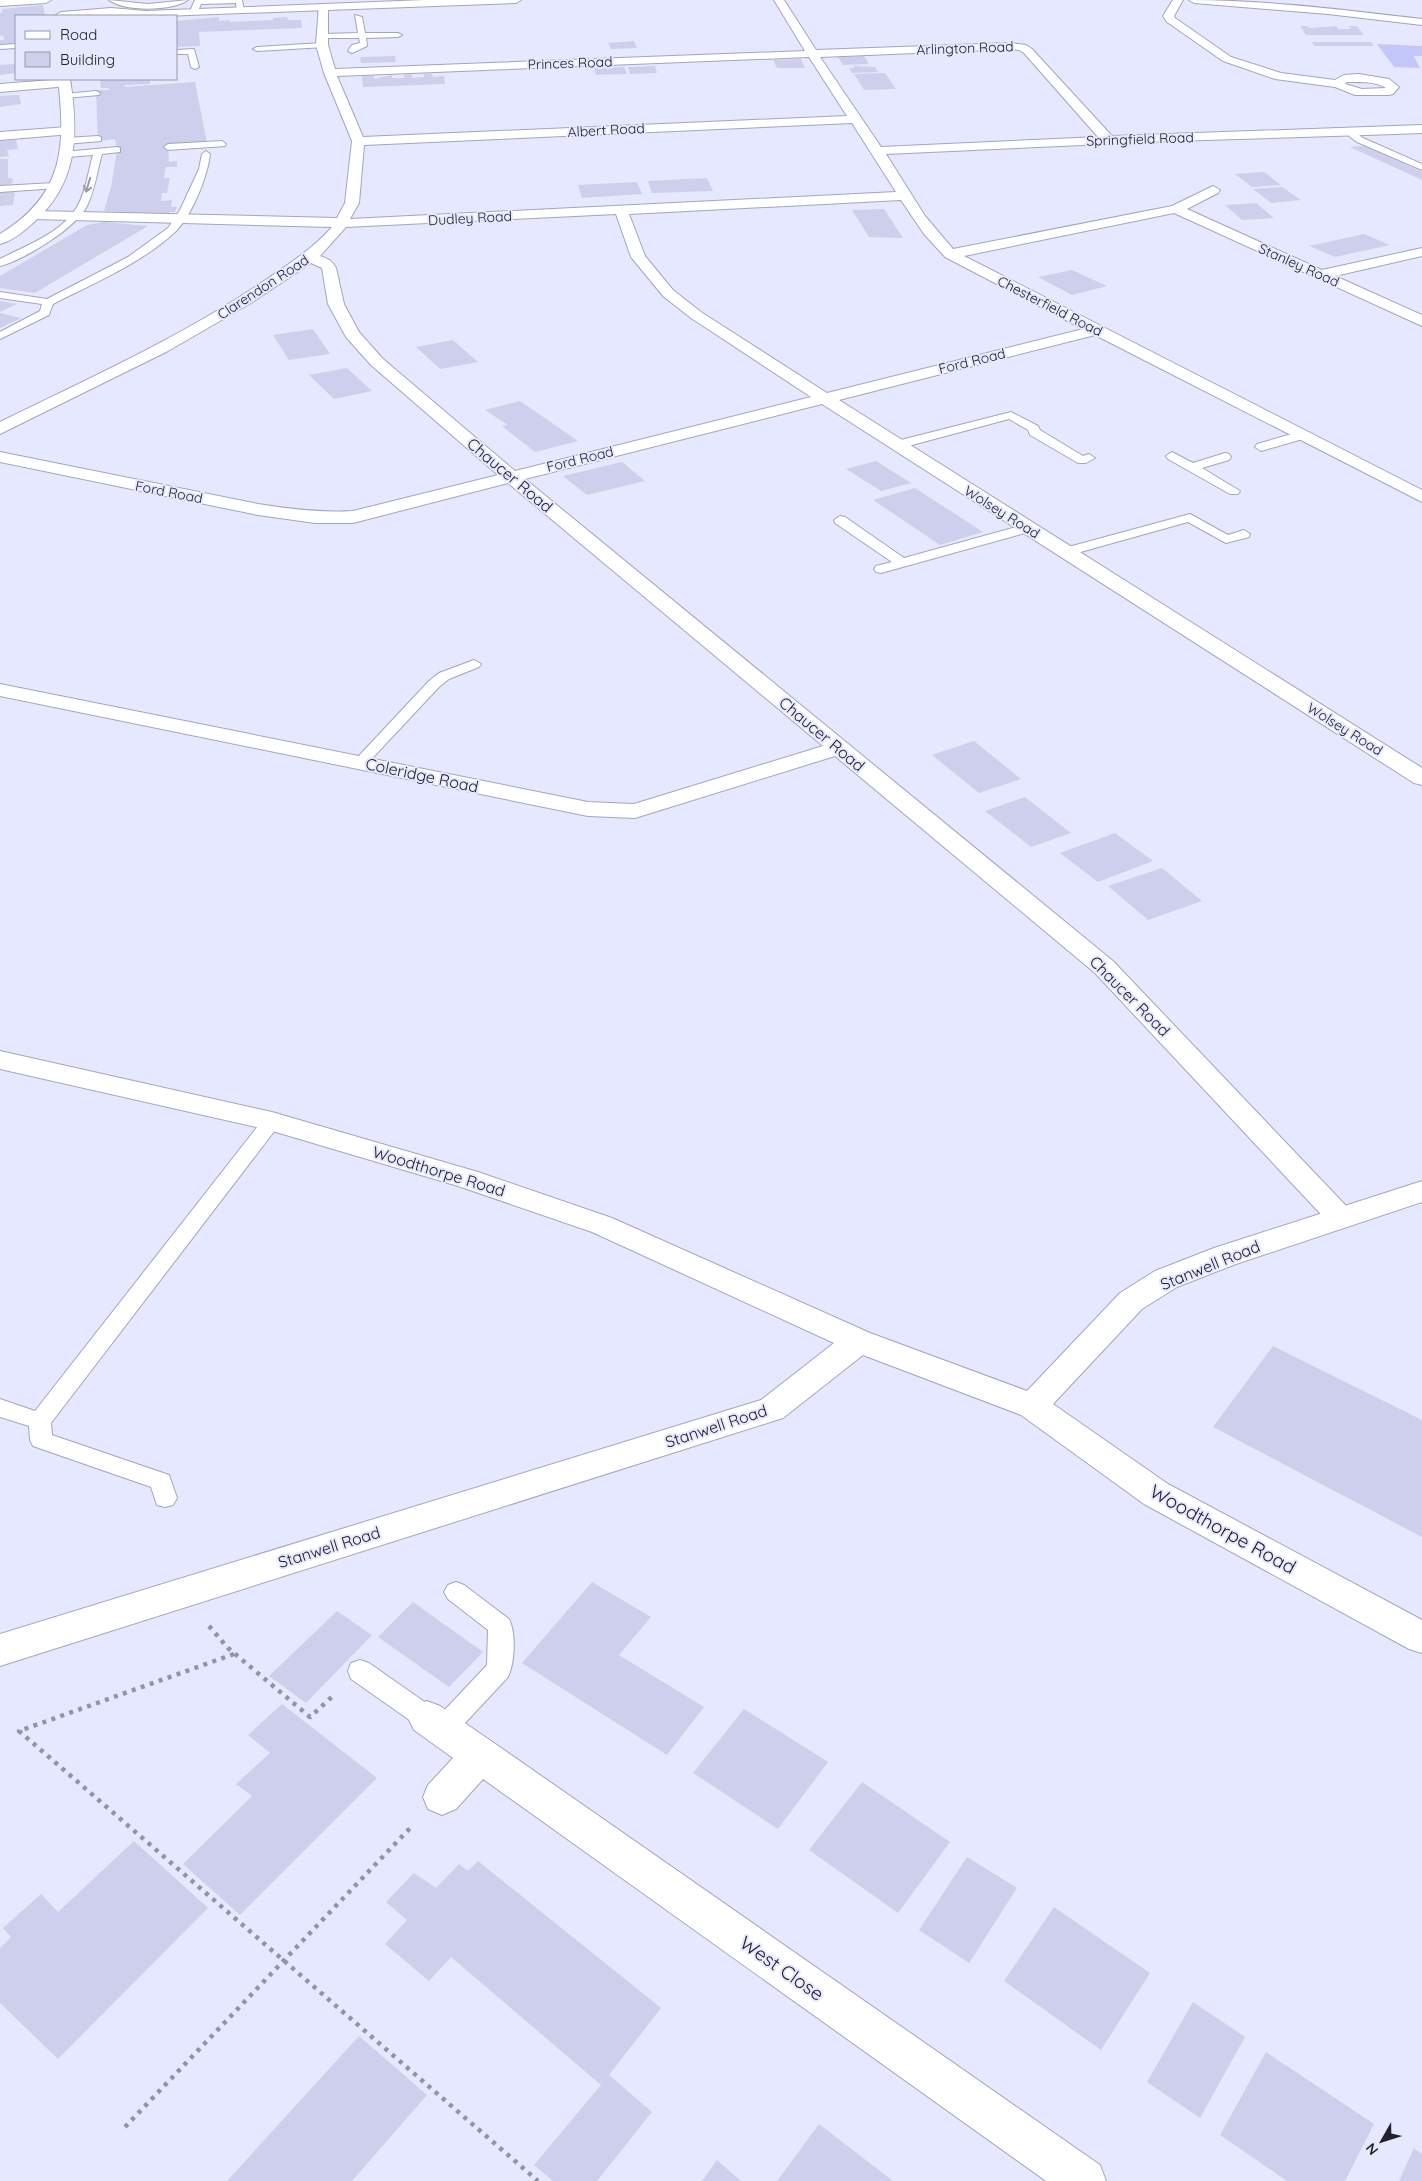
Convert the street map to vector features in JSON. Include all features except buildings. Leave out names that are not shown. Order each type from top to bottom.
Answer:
[{"type":"street","points":[[0,3],[46,0]]},
{"type":"street","points":[[139,15],[154,14],[176,8],[194,11],[240,10],[516,0]]},
{"type":"street","name":"Chesterfield Road","points":[[779,0],[811,54],[905,196],[934,238],[950,254],[1422,497]]},
{"type":"street","points":[[1178,0],[1168,16],[1228,59],[1278,76],[1338,84]]},
{"type":"street","points":[[1194,0],[1328,11],[1422,22]]},
{"type":"street","points":[[78,14],[84,2],[154,14]]},
{"type":"street","points":[[61,12],[78,14],[112,6]]},
{"type":"street","name":"Clarendon Road","points":[[0,429],[162,348],[246,300],[310,257],[337,230],[352,203],[358,141],[330,73],[323,41],[324,7]]},
{"type":"street","name":"Arlington Road","points":[[811,54],[1022,47],[1028,51],[1108,140]]},
{"type":"street","name":"Princes Road","points":[[330,73],[811,54]]},
{"type":"street","points":[[0,88],[65,86],[67,142],[63,170],[35,215],[0,240]]},
{"type":"street","name":"Albert Road","points":[[358,141],[854,119]]},
{"type":"street","name":"Springfield Road","points":[[877,151],[1280,134],[1352,134],[1403,131],[1420,135]]},
{"type":"street","points":[[0,136],[67,142]]},
{"type":"street","points":[[950,254],[1176,209],[1213,190]]},
{"type":"street","name":"Dudley Road","points":[[35,215],[341,223],[905,196]]},
{"type":"street","name":"Stanley Road","points":[[1176,209],[1422,321]]},
{"type":"street","name":"Wolsey Road","points":[[621,210],[638,257],[668,293],[696,315],[897,445],[1422,778]]},
{"type":"street","points":[[1320,275],[1422,252]]},
{"type":"street","name":"Chaucer Road","points":[[310,257],[326,263],[329,268],[336,304],[352,334],[377,362],[511,477],[1104,967],[1340,1217]]},
{"type":"street","name":"Ford Road","points":[[0,457],[69,473],[256,508],[329,519],[353,517],[1096,330]]},
{"type":"street","name":"Coleridge Road","points":[[0,690],[588,810],[635,811],[839,748]]},
{"type":"street","name":"Woodthorpe Road","points":[[0,1060],[272,1121],[468,1179],[602,1225],[859,1341]]},
{"type":"street","name":"Stanwell Road","points":[[1032,1406],[1131,1301],[1166,1279],[1225,1256],[1422,1191]]},
{"type":"street","points":[[859,1341],[1032,1406]]},
{"type":"street","name":"Stanwell Road","points":[[0,1650],[772,1409],[859,1341]]},
{"type":"street","name":"Woodthorpe Road","points":[[1032,1406],[1156,1494],[1422,1638]]},
{"type":"street","name":"West Close","points":[[435,1724],[1084,2181]]},
{"type":"street","points":[[442,1797],[481,1755]]},
{"type":"lane","points":[[112,6],[176,8],[184,0]]},
{"type":"lane","points":[[352,51],[355,47],[364,44],[358,17]]},
{"type":"lane","points":[[257,48],[362,35],[398,34]]},
{"type":"lane","points":[[0,47],[14,49]]},
{"type":"lane","points":[[178,52],[191,51],[195,67]]},
{"type":"lane","points":[[65,86],[96,93]]},
{"type":"lane","points":[[1352,134],[1360,140],[1422,167]]},
{"type":"lane","points":[[67,142],[98,139]]},
{"type":"lane","points":[[67,142],[98,152],[117,150]]},
{"type":"lane","points":[[168,147],[222,144]]},
{"type":"lane","points":[[0,263],[46,239],[76,216],[82,207],[98,152]]},
{"type":"lane","points":[[0,295],[48,302],[132,259],[172,230],[185,210],[204,169],[206,154]]},
{"type":"lane","points":[[0,189],[54,186]]},
{"type":"lane","points":[[0,336],[45,313],[48,302]]},
{"type":"lane","points":[[897,445],[1011,416],[1034,428],[1034,432],[1082,460],[1088,458]]},
{"type":"lane","points":[[1261,447],[1302,436]]},
{"type":"lane","points":[[1172,456],[1234,491]]},
{"type":"lane","points":[[1192,467],[1225,457]]},
{"type":"lane","points":[[1066,552],[1190,518],[1226,539],[1244,534]]},
{"type":"lane","points":[[840,520],[902,563]]},
{"type":"lane","points":[[881,569],[1028,528]]},
{"type":"lane","points":[[360,763],[434,684],[444,676],[474,664]]},
{"type":"lane","points":[[165,1498],[161,1481],[41,1440],[40,1421],[272,1121]]},
{"type":"lane","points":[[0,1408],[40,1421]]},
{"type":"lane","points":[[360,1672],[435,1724],[499,1669],[500,1626],[456,1592]]},
{"type":"path","points":[[203,1620],[234,1654],[310,1717],[360,1672]]},
{"type":"path","points":[[234,1654],[18,1731],[538,2181]]},
{"type":"path","points":[[125,2127],[401,1835],[442,1797]]},
{"type":"shaded area","points":[[1377,44],[1422,46],[1422,56],[1414,56],[1420,68],[1394,67]]}]
